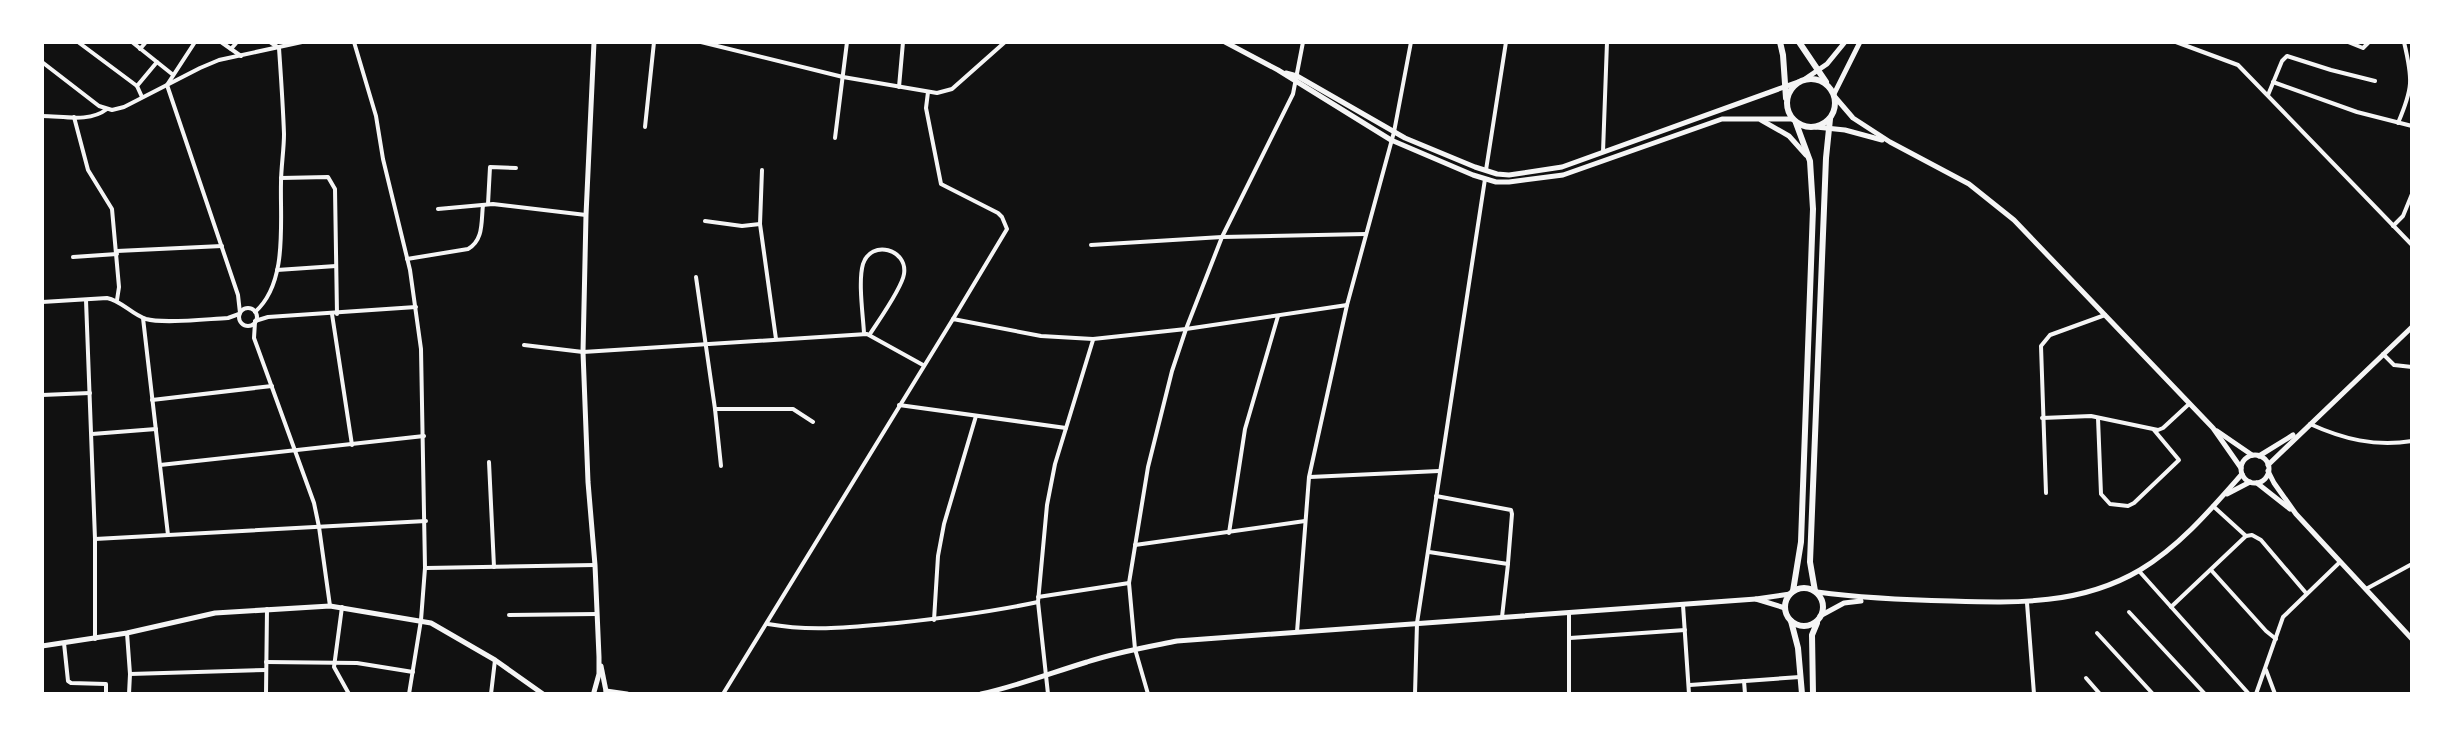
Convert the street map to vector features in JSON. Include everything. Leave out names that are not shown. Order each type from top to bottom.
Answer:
[{"type":"main road","points":[[593,693],[599,674],[599,657],[583,352],[594,42]]},
{"type":"main road","points":[[1225,42],[1394,132],[1486,170],[1509,175],[1562,167],[1603,154],[1801,81],[1818,71],[1845,42]]},
{"type":"main road","points":[[1780,42],[1787,108],[1810,161],[1813,209],[1801,542],[1785,608],[1798,648],[1802,694]]},
{"type":"main road","points":[[1799,42],[1834,96],[1853,118],[1890,142],[1959,178],[2014,220],[2213,428],[2241,471],[2296,514]]},
{"type":"main road","points":[[1813,694],[1812,635],[1823,604],[1816,592],[1810,562],[1829,128],[1835,109],[1834,96],[1860,42]]},
{"type":"main road","points":[[1296,79],[1391,140],[1485,179],[1509,182],[1563,175],[1722,119],[1794,121],[1802,126],[1829,128],[1890,142]]},
{"type":"main road","points":[[1786,102],[1790,91],[1801,81],[1821,81],[1828,85]]},
{"type":"main road","points":[[1816,127],[1830,119]]},
{"type":"main road","points":[[1760,120],[1789,136],[1810,161]]},
{"type":"main road","points":[[2220,499],[2264,479],[2268,468],[2301,430],[2412,327]]},
{"type":"main road","points":[[2213,428],[2256,456],[2268,468],[2274,483],[2296,514],[2412,639]]},
{"type":"main road","points":[[981,694],[1045,677],[1088,661],[1177,641],[1756,599],[1804,588],[1870,599],[2027,603],[2081,595],[2109,586],[2160,557],[2220,499],[2241,471],[2245,460],[2301,430]]},
{"type":"main road","points":[[1756,599],[1785,608]]},
{"type":"main road","points":[[1791,621],[1803,626],[1814,623],[1844,603],[1870,599]]},
{"type":"main road","points":[[42,646],[127,633],[215,613],[342,607],[421,620],[441,628],[495,660],[543,694]]},
{"type":"main road","points":[[599,657],[607,692]]},
{"type":"main road","points":[[593,693],[600,689],[627,694]]},
{"type":"street","points":[[78,42],[137,86],[143,98]]},
{"type":"street","points":[[132,42],[172,74]]},
{"type":"street","points":[[140,49],[146,42]]},
{"type":"street","points":[[195,42],[167,85],[238,295],[242,323],[254,338],[308,482],[319,527],[330,606]]},
{"type":"street","points":[[221,42],[241,56]]},
{"type":"street","points":[[231,49],[237,42]]},
{"type":"street","points":[[270,42],[279,48]]},
{"type":"street","points":[[42,116],[87,118],[107,109],[124,107],[209,64],[302,42]]},
{"type":"street","points":[[354,42],[376,116],[407,259],[422,364],[425,568],[421,620],[409,694]]},
{"type":"street","points":[[645,127],[654,42]]},
{"type":"street","points":[[701,42],[843,77],[928,92],[952,89],[1005,42]]},
{"type":"street","points":[[835,138],[847,42]]},
{"type":"street","points":[[899,87],[903,42]]},
{"type":"street","points":[[1148,694],[1135,649],[1129,583],[1148,467],[1186,329],[1222,237],[1293,94],[1303,42]]},
{"type":"street","points":[[1297,632],[1309,477],[1347,305],[1394,132],[1411,42]]},
{"type":"street","points":[[1415,694],[1417,623],[1506,42]]},
{"type":"street","points":[[1604,162],[1607,42]]},
{"type":"street","points":[[2176,42],[2234,62],[2412,245]]},
{"type":"street","points":[[2348,42],[2363,48],[2369,42]]},
{"type":"street","points":[[2398,123],[2410,93],[2411,74],[2404,42]]},
{"type":"street","points":[[254,338],[256,312],[267,299],[277,270],[280,241],[284,137],[279,48]]},
{"type":"street","points":[[2268,95],[2287,56],[2375,81]]},
{"type":"street","points":[[42,62],[93,102],[107,109]]},
{"type":"street","points":[[137,86],[157,62]]},
{"type":"street","points":[[2273,82],[2412,126]]},
{"type":"street","points":[[723,694],[1007,229],[998,213],[941,184],[926,108],[928,92]]},
{"type":"street","points":[[74,117],[88,170],[112,209],[119,287],[117,300]]},
{"type":"street","points":[[407,259],[476,245],[486,205],[490,167],[516,168]]},
{"type":"street","points":[[762,170],[760,224],[776,339]]},
{"type":"street","points":[[281,178],[328,177],[335,189],[334,314],[352,445]]},
{"type":"street","points":[[2393,226],[2403,216],[2412,194]]},
{"type":"street","points":[[438,209],[486,205],[586,215]]},
{"type":"street","points":[[705,221],[742,226],[760,224]]},
{"type":"street","points":[[1091,245],[1222,237],[1366,234]]},
{"type":"street","points":[[73,257],[222,246]]},
{"type":"street","points":[[888,250],[900,257],[904,277],[867,334],[862,266],[870,254],[888,250]]},
{"type":"street","points":[[277,270],[336,266]]},
{"type":"street","points":[[696,277],[721,466]]},
{"type":"street","points":[[238,295],[249,308],[268,317]]},
{"type":"street","points":[[42,302],[107,298],[117,300],[143,318],[152,320],[228,318],[250,325],[268,317],[416,307]]},
{"type":"street","points":[[86,300],[95,539],[95,639]]},
{"type":"street","points":[[953,319],[1041,336],[1093,339],[1186,329],[1347,305]]},
{"type":"street","points":[[228,318],[249,308]]},
{"type":"street","points":[[2046,493],[2041,346],[2050,335],[2105,315]]},
{"type":"street","points":[[1229,533],[1245,429],[1278,316]]},
{"type":"street","points":[[143,318],[168,535]]},
{"type":"street","points":[[524,345],[583,352],[867,334],[923,365]]},
{"type":"street","points":[[1048,694],[1038,600],[1047,505],[1055,464],[1093,339]]},
{"type":"street","points":[[2383,354],[2394,365],[2412,367]]},
{"type":"street","points":[[152,400],[272,386]]},
{"type":"street","points":[[42,395],[90,393]]},
{"type":"street","points":[[2042,418],[2098,418],[2154,430],[2163,428],[2190,403]]},
{"type":"street","points":[[899,405],[1066,428]]},
{"type":"street","points":[[715,409],[793,409],[813,422]]},
{"type":"street","points":[[934,620],[938,556],[944,524],[976,416]]},
{"type":"street","points":[[2098,418],[2101,494],[2110,504],[2128,506],[2134,503],[2179,460],[2154,430]]},
{"type":"street","points":[[2309,423],[2361,442],[2412,441]]},
{"type":"street","points":[[92,434],[156,429]]},
{"type":"street","points":[[160,465],[424,436]]},
{"type":"street","points":[[489,462],[494,567]]},
{"type":"street","points":[[1309,477],[1439,471]]},
{"type":"street","points":[[1436,496],[1511,510],[1502,618]]},
{"type":"street","points":[[2213,506],[2246,536]]},
{"type":"street","points":[[95,539],[426,521]]},
{"type":"street","points":[[1135,545],[1305,521]]},
{"type":"street","points":[[2171,607],[2246,536],[2252,535],[2261,540],[2306,593]]},
{"type":"street","points":[[1429,552],[1508,564]]},
{"type":"street","points":[[2256,694],[2283,617],[2340,562]]},
{"type":"street","points":[[2366,589],[2412,564]]},
{"type":"street","points":[[425,568],[595,565]]},
{"type":"street","points":[[2211,570],[2276,639]]},
{"type":"street","points":[[2139,571],[2249,694]]},
{"type":"street","points":[[768,624],[827,630],[934,620],[1129,583]]},
{"type":"street","points":[[2027,603],[2034,694]]},
{"type":"street","points":[[1683,605],[1689,694]]},
{"type":"street","points":[[342,607],[335,671],[349,694]]},
{"type":"street","points":[[266,694],[267,609]]},
{"type":"street","points":[[2129,612],[2205,694]]},
{"type":"street","points":[[509,615],[597,614]]},
{"type":"street","points":[[1569,614],[1569,694]]},
{"type":"street","points":[[1570,638],[1685,630]]},
{"type":"street","points":[[127,633],[129,694]]},
{"type":"street","points":[[2097,633],[2153,694]]},
{"type":"street","points":[[64,643],[68,681],[106,684],[106,694]]},
{"type":"street","points":[[491,694],[495,660]]},
{"type":"street","points":[[266,662],[335,662],[413,672]]},
{"type":"street","points":[[2266,669],[2275,694]]},
{"type":"street","points":[[130,674],[266,670]]},
{"type":"street","points":[[1690,685],[1800,677]]},
{"type":"street","points":[[2086,678],[2100,694]]},
{"type":"street","points":[[1744,681],[1745,694]]}]
